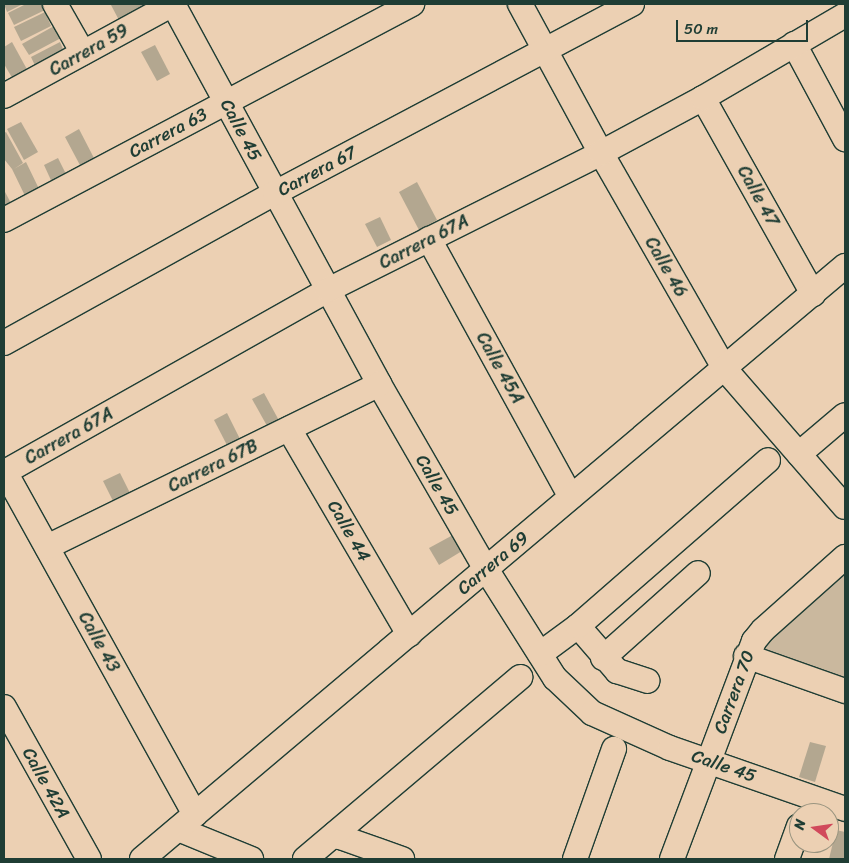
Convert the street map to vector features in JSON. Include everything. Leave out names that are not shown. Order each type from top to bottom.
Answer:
[{"type":"street","points":[[55,4],[83,53]]},
{"type":"street","name":"Carrera 59","points":[[4,96],[173,4]]},
{"type":"street","name":"Calle 45","points":[[173,4],[379,384],[486,569],[555,678],[592,713],[670,748],[709,761],[805,803]]},
{"type":"street","name":"Carrera 63","points":[[4,220],[412,4]]},
{"type":"street","name":"Calle 46","points":[[520,4],[601,153],[724,368],[845,507]]},
{"type":"street","name":"Carrera 67","points":[[4,343],[275,193],[632,4]]},
{"type":"street","name":"Carrera 67A","points":[[4,471],[328,290],[601,153],[703,98],[845,15]]},
{"type":"street","points":[[794,44],[845,139]]},
{"type":"street","name":"Calle 47","points":[[703,98],[812,294]]},
{"type":"street","name":"Calle 45A","points":[[429,239],[571,497]]},
{"type":"street","name":"Carrera 69","points":[[142,859],[845,266]]},
{"type":"street","name":"Carrera 67B","points":[[47,547],[379,384]]},
{"type":"street","points":[[799,454],[845,415]]},
{"type":"street","name":"Calle 44","points":[[289,429],[409,634]]},
{"type":"street","points":[[540,654],[578,626],[768,460]]},
{"type":"street","name":"Calle 43","points":[[4,471],[47,547],[186,822]]},
{"type":"street","name":"Carrera 70","points":[[672,859],[746,656],[754,641],[763,630],[845,558]]},
{"type":"street","points":[[603,658],[698,573]]},
{"type":"street","points":[[578,626],[603,658],[617,671],[647,681]]},
{"type":"street","points":[[746,656],[845,691]]},
{"type":"street","points":[[305,859],[520,677]]},
{"type":"street","name":"Calle 42A","points":[[4,707],[89,859]]},
{"type":"street","points":[[575,859],[614,749]]},
{"type":"street","points":[[186,822],[251,859]]},
{"type":"street","points":[[336,833],[340,837],[402,859]]},
{"type":"shaded area","points":[[845,557],[845,691],[746,656]]},
{"type":"building","points":[[4,4],[23,4],[7,12]]},
{"type":"building","points":[[26,4],[42,4],[45,10],[14,25],[8,13]]},
{"type":"building","points":[[156,4],[121,24],[111,5]]},
{"type":"building","points":[[45,12],[51,26],[21,41],[14,27]]},
{"type":"building","points":[[54,26],[61,38],[29,55],[22,44]]},
{"type":"building","points":[[12,42],[29,73],[14,81],[4,64],[4,47]]},
{"type":"building","points":[[60,42],[67,58],[38,72],[31,57]]},
{"type":"building","points":[[155,45],[170,74],[157,81],[141,52]]},
{"type":"building","points":[[21,122],[38,152],[24,160],[7,129]]},
{"type":"building","points":[[79,129],[96,162],[82,169],[65,137]]},
{"type":"building","points":[[6,132],[23,163],[14,169],[26,162],[41,193],[27,200],[12,169],[4,159],[4,133]]},
{"type":"building","points":[[58,158],[70,182],[55,189],[44,165]]},
{"type":"building","points":[[417,182],[437,220],[419,230],[399,192]]},
{"type":"building","points":[[4,190],[13,207],[4,212]]},
{"type":"building","points":[[380,217],[391,240],[377,247],[365,224]]},
{"type":"building","points":[[264,393],[282,426],[271,433],[252,399]]},
{"type":"building","points":[[227,413],[243,445],[230,451],[214,420]]},
{"type":"building","points":[[120,473],[135,503],[118,511],[103,481]]},
{"type":"building","points":[[453,535],[462,551],[439,565],[429,548]]},
{"type":"building","points":[[810,742],[826,746],[815,782],[799,777]]},
{"type":"building","points":[[839,831],[845,832],[845,859],[829,859],[830,853],[839,853]]}]
